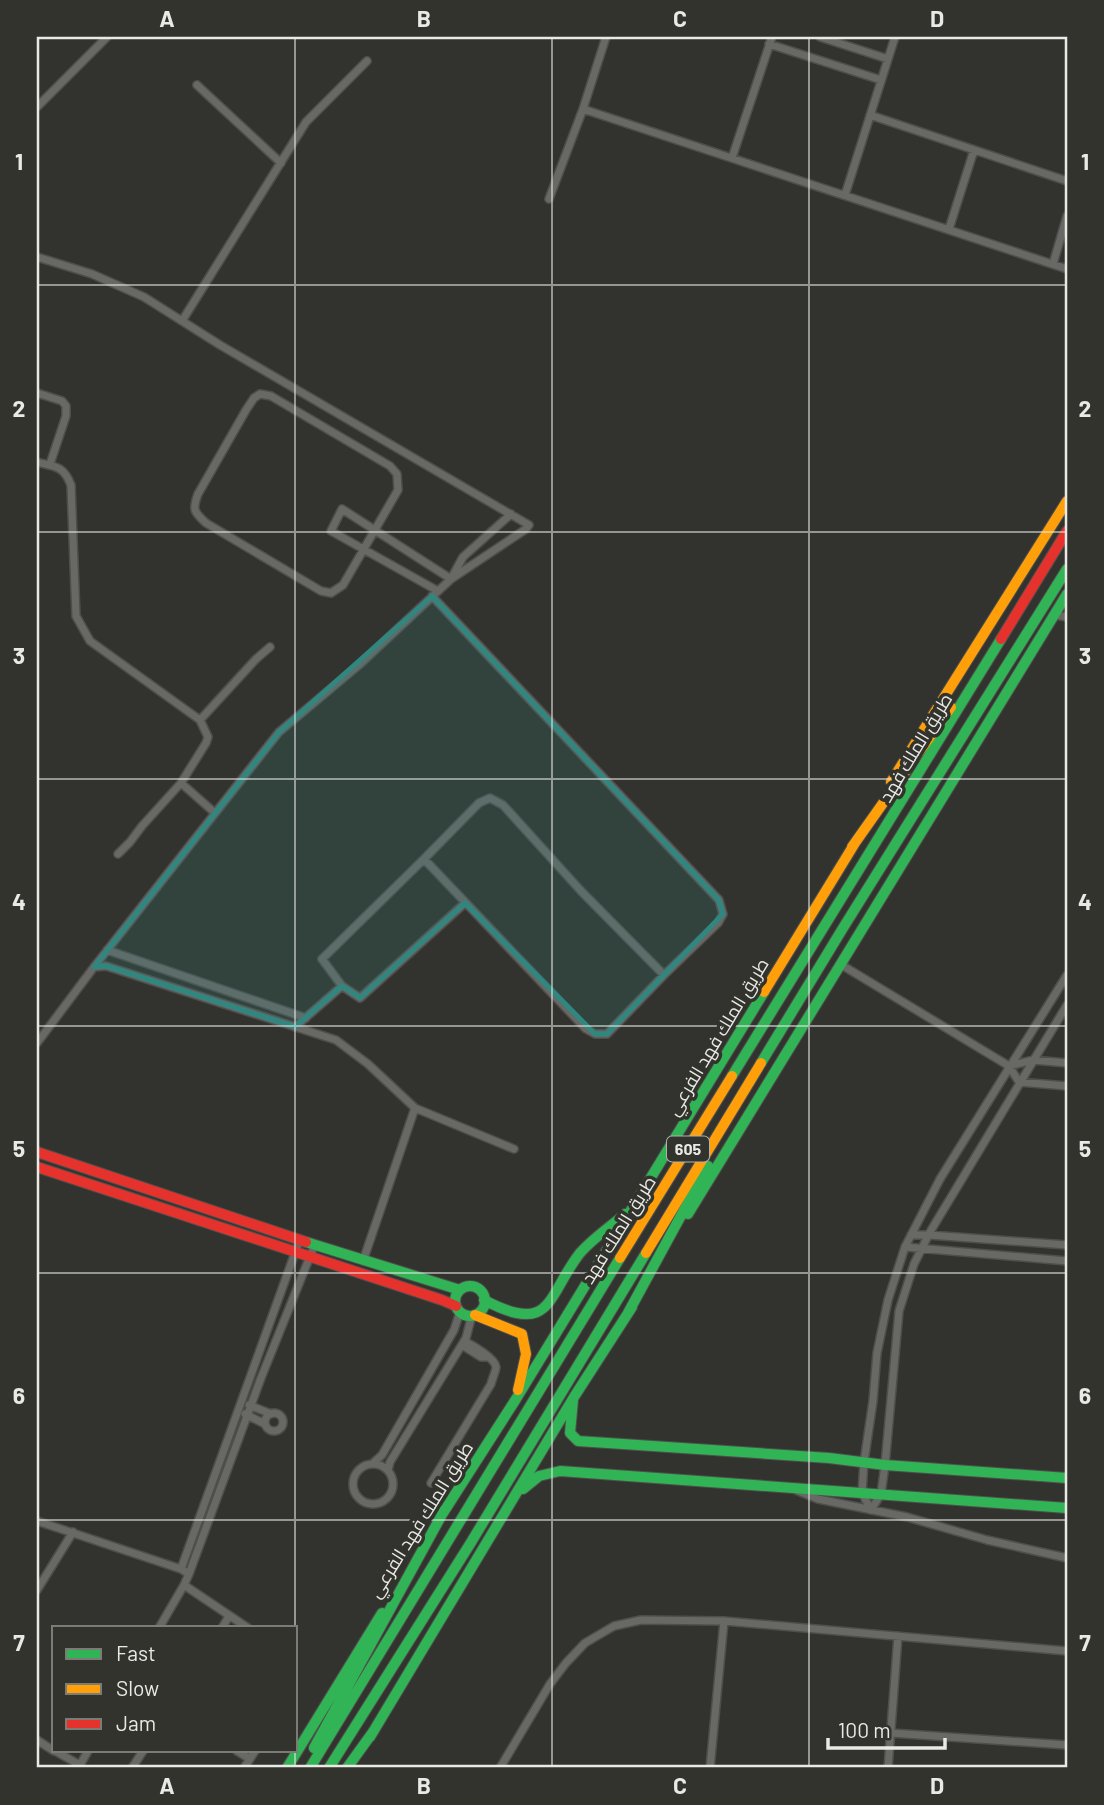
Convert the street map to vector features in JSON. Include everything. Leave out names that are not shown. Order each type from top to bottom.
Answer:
[{"type":"main road","name":"طريق الملك فهد الفرعي","points":[[298,1750],[445,1509],[516,1399],[912,748],[1067,501]]},
{"type":"main road","name":"طريق الملك فهد","points":[[310,1768],[1067,531]]},
{"type":"main road","name":"طريق الملك فهد","points":[[329,1768],[470,1544],[793,1011],[1067,569]]},
{"type":"main road","points":[[353,1768],[574,1397],[1067,595]]},
{"type":"main road","points":[[852,847],[969,683],[1024,600]]},
{"type":"main road","points":[[628,1313],[793,1011]]},
{"type":"main road","points":[[37,1152],[363,1261],[460,1290]]},
{"type":"main road","points":[[37,1167],[442,1300],[467,1315],[474,1315],[522,1334],[526,1354],[516,1399]]},
{"type":"main road","points":[[484,1300],[509,1312],[526,1315],[540,1312],[580,1254],[633,1207]]},
{"type":"main road","points":[[458,1309],[456,1296],[460,1290],[468,1286],[477,1288],[483,1293],[484,1300],[482,1309],[474,1315]]},
{"type":"main road","points":[[574,1397],[570,1433],[578,1441],[1067,1478]]},
{"type":"main road","points":[[517,1494],[539,1476],[560,1471],[1067,1508]]},
{"type":"main road","points":[[302,1768],[445,1509]]},
{"type":"main road","points":[[347,1768],[373,1732]]},
{"type":"main road","name":"طريق الملك فهد الفرعي","points":[[287,1768],[297,1752]]},
{"type":"street","points":[[37,107],[107,37]]},
{"type":"street","points":[[548,199],[583,109],[606,37]]},
{"type":"street","points":[[820,37],[888,59]]},
{"type":"street","points":[[845,195],[895,37]]},
{"type":"street","points":[[732,158],[771,40],[881,80]]},
{"type":"street","points":[[182,321],[306,122],[367,61]]},
{"type":"street","points":[[198,85],[281,163]]},
{"type":"street","points":[[583,109],[1067,269]]},
{"type":"street","points":[[870,115],[1067,181]]},
{"type":"street","points":[[949,229],[974,150]]},
{"type":"street","points":[[1053,264],[1067,216]]},
{"type":"street","points":[[37,257],[92,274],[145,297],[220,345],[529,525],[451,579],[360,664],[279,732],[37,1043]]},
{"type":"street","points":[[37,393],[62,401],[66,405],[66,416],[50,464]]},
{"type":"street","points":[[260,394],[271,396],[390,466],[397,474],[398,490],[374,530],[343,585],[331,593],[321,591],[206,523],[196,514],[194,505],[254,398],[260,394]]},
{"type":"street","points":[[37,462],[50,464],[66,474],[71,485],[76,616],[90,640],[200,720],[208,737],[181,783],[118,854]]},
{"type":"street","points":[[424,859],[586,1029],[595,1034],[607,1034],[718,923],[723,914],[719,900],[435,594],[331,531],[342,509],[451,579]]},
{"type":"street","points":[[451,579],[463,557],[511,514]]},
{"type":"street","points":[[1055,615],[1067,617]]},
{"type":"street","points":[[200,720],[270,647]]},
{"type":"street","points":[[181,783],[215,813]]},
{"type":"street","points":[[465,903],[360,998],[342,986],[322,959],[480,803],[490,799],[503,805],[581,891],[664,975]]},
{"type":"street","points":[[107,950],[306,1017]]},
{"type":"street","points":[[840,964],[1009,1066],[1019,1082]]},
{"type":"street","points":[[94,967],[106,966],[336,1040],[368,1064],[415,1108],[514,1149]]},
{"type":"street","points":[[871,1510],[862,1493],[877,1353],[888,1300],[905,1247],[940,1179],[1067,975]]},
{"type":"street","points":[[295,1027],[342,986]]},
{"type":"street","points":[[871,1510],[881,1494],[885,1465],[898,1311],[920,1249],[1067,1005]]},
{"type":"street","points":[[1009,1066],[1033,1060],[1067,1062]]},
{"type":"street","points":[[1019,1082],[1067,1086]]},
{"type":"street","points":[[363,1261],[415,1108]]},
{"type":"street","points":[[911,1235],[1067,1245]]},
{"type":"street","points":[[181,1569],[300,1239]]},
{"type":"street","points":[[160,1626],[189,1574],[314,1244]]},
{"type":"street","points":[[905,1247],[1067,1261]]},
{"type":"street","points":[[372,1464],[388,1470],[393,1478],[392,1493],[382,1503],[367,1504],[356,1495],[353,1481],[355,1476],[361,1468],[372,1464],[382,1455],[454,1330],[458,1309]]},
{"type":"street","points":[[388,1470],[390,1462],[463,1343],[474,1315]]},
{"type":"street","points":[[432,1483],[491,1384],[496,1368],[494,1362],[487,1357],[481,1357],[463,1343]]},
{"type":"street","points":[[436,1363],[447,1370]]},
{"type":"street","points":[[238,1411],[265,1424],[272,1431],[281,1427],[279,1416],[242,1401]]},
{"type":"street","points":[[265,1424],[266,1418],[271,1414]]},
{"type":"street","points":[[405,1415],[415,1421]]},
{"type":"street","points":[[795,1490],[818,1499],[907,1517],[987,1540],[1067,1558]]},
{"type":"street","points":[[37,1521],[189,1574]]},
{"type":"street","points":[[37,1590],[73,1532]]},
{"type":"street","points":[[184,1585],[245,1626]]},
{"type":"street","points":[[223,1626],[229,1616]]},
{"type":"street","points":[[500,1768],[550,1684],[585,1643],[614,1626],[641,1620],[724,1622],[1067,1651]]},
{"type":"street","points":[[710,1768],[724,1622]]},
{"type":"street","points":[[888,1768],[898,1636]]},
{"type":"street","points":[[891,1734],[1067,1745]]},
{"type":"street","points":[[37,1740],[52,1750]]},
{"type":"street","points":[[56,1752],[79,1765],[87,1752]]},
{"type":"street","points":[[132,1768],[142,1752]]},
{"type":"street","points":[[239,1752],[250,1759]]},
{"type":"street","points":[[244,1768],[254,1752]]},
{"type":"highlighted area","points":[[432,596],[719,900],[723,914],[607,1034],[595,1034],[465,903],[360,998],[342,986],[295,1027],[106,966],[94,967],[279,732]]},
{"type":"traffic: fast","points":[[761,1063],[1067,569]]},
{"type":"traffic: fast","points":[[688,1214],[1067,594]]},
{"type":"traffic: fast","points":[[732,1076],[1001,639]]},
{"type":"traffic: fast","points":[[443,1513],[516,1399],[764,992]]},
{"type":"traffic: fast","points":[[628,1313],[708,1166]]},
{"type":"traffic: fast","points":[[484,1300],[507,1310],[523,1314],[536,1313],[553,1297],[580,1253],[625,1214]]},
{"type":"traffic: fast","points":[[306,1242],[460,1290]]},
{"type":"traffic: fast","points":[[329,1768],[470,1544],[646,1253]]},
{"type":"traffic: fast","points":[[310,1768],[620,1258]]},
{"type":"traffic: fast","points":[[470,1286],[480,1291],[485,1301],[480,1311],[470,1316],[460,1311],[455,1301],[460,1291],[470,1286]]},
{"type":"traffic: fast","points":[[370,1737],[574,1397],[632,1307]]},
{"type":"traffic: fast","points":[[573,1400],[570,1433],[578,1441],[1067,1478]]},
{"type":"traffic: fast","points":[[523,1489],[539,1476],[560,1471],[1067,1508]]},
{"type":"traffic: fast","points":[[314,1748],[445,1509]]},
{"type":"traffic: fast","points":[[298,1750],[382,1613]]},
{"type":"traffic: fast","points":[[347,1768],[373,1732]]},
{"type":"traffic: fast","points":[[287,1768],[297,1752]]},
{"type":"traffic: slow","points":[[891,782],[1067,501]]},
{"type":"traffic: slow","points":[[852,847],[951,707]]},
{"type":"traffic: slow","points":[[764,992],[855,843]]},
{"type":"traffic: slow","points":[[646,1253],[761,1063]]},
{"type":"traffic: slow","points":[[620,1258],[732,1076]]},
{"type":"traffic: slow","points":[[475,1315],[522,1334],[526,1354],[518,1390]]},
{"type":"traffic: jam","points":[[1001,639],[1067,531]]},
{"type":"traffic: jam","points":[[37,1152],[306,1242]]},
{"type":"traffic: jam","points":[[37,1167],[456,1306]]}]
